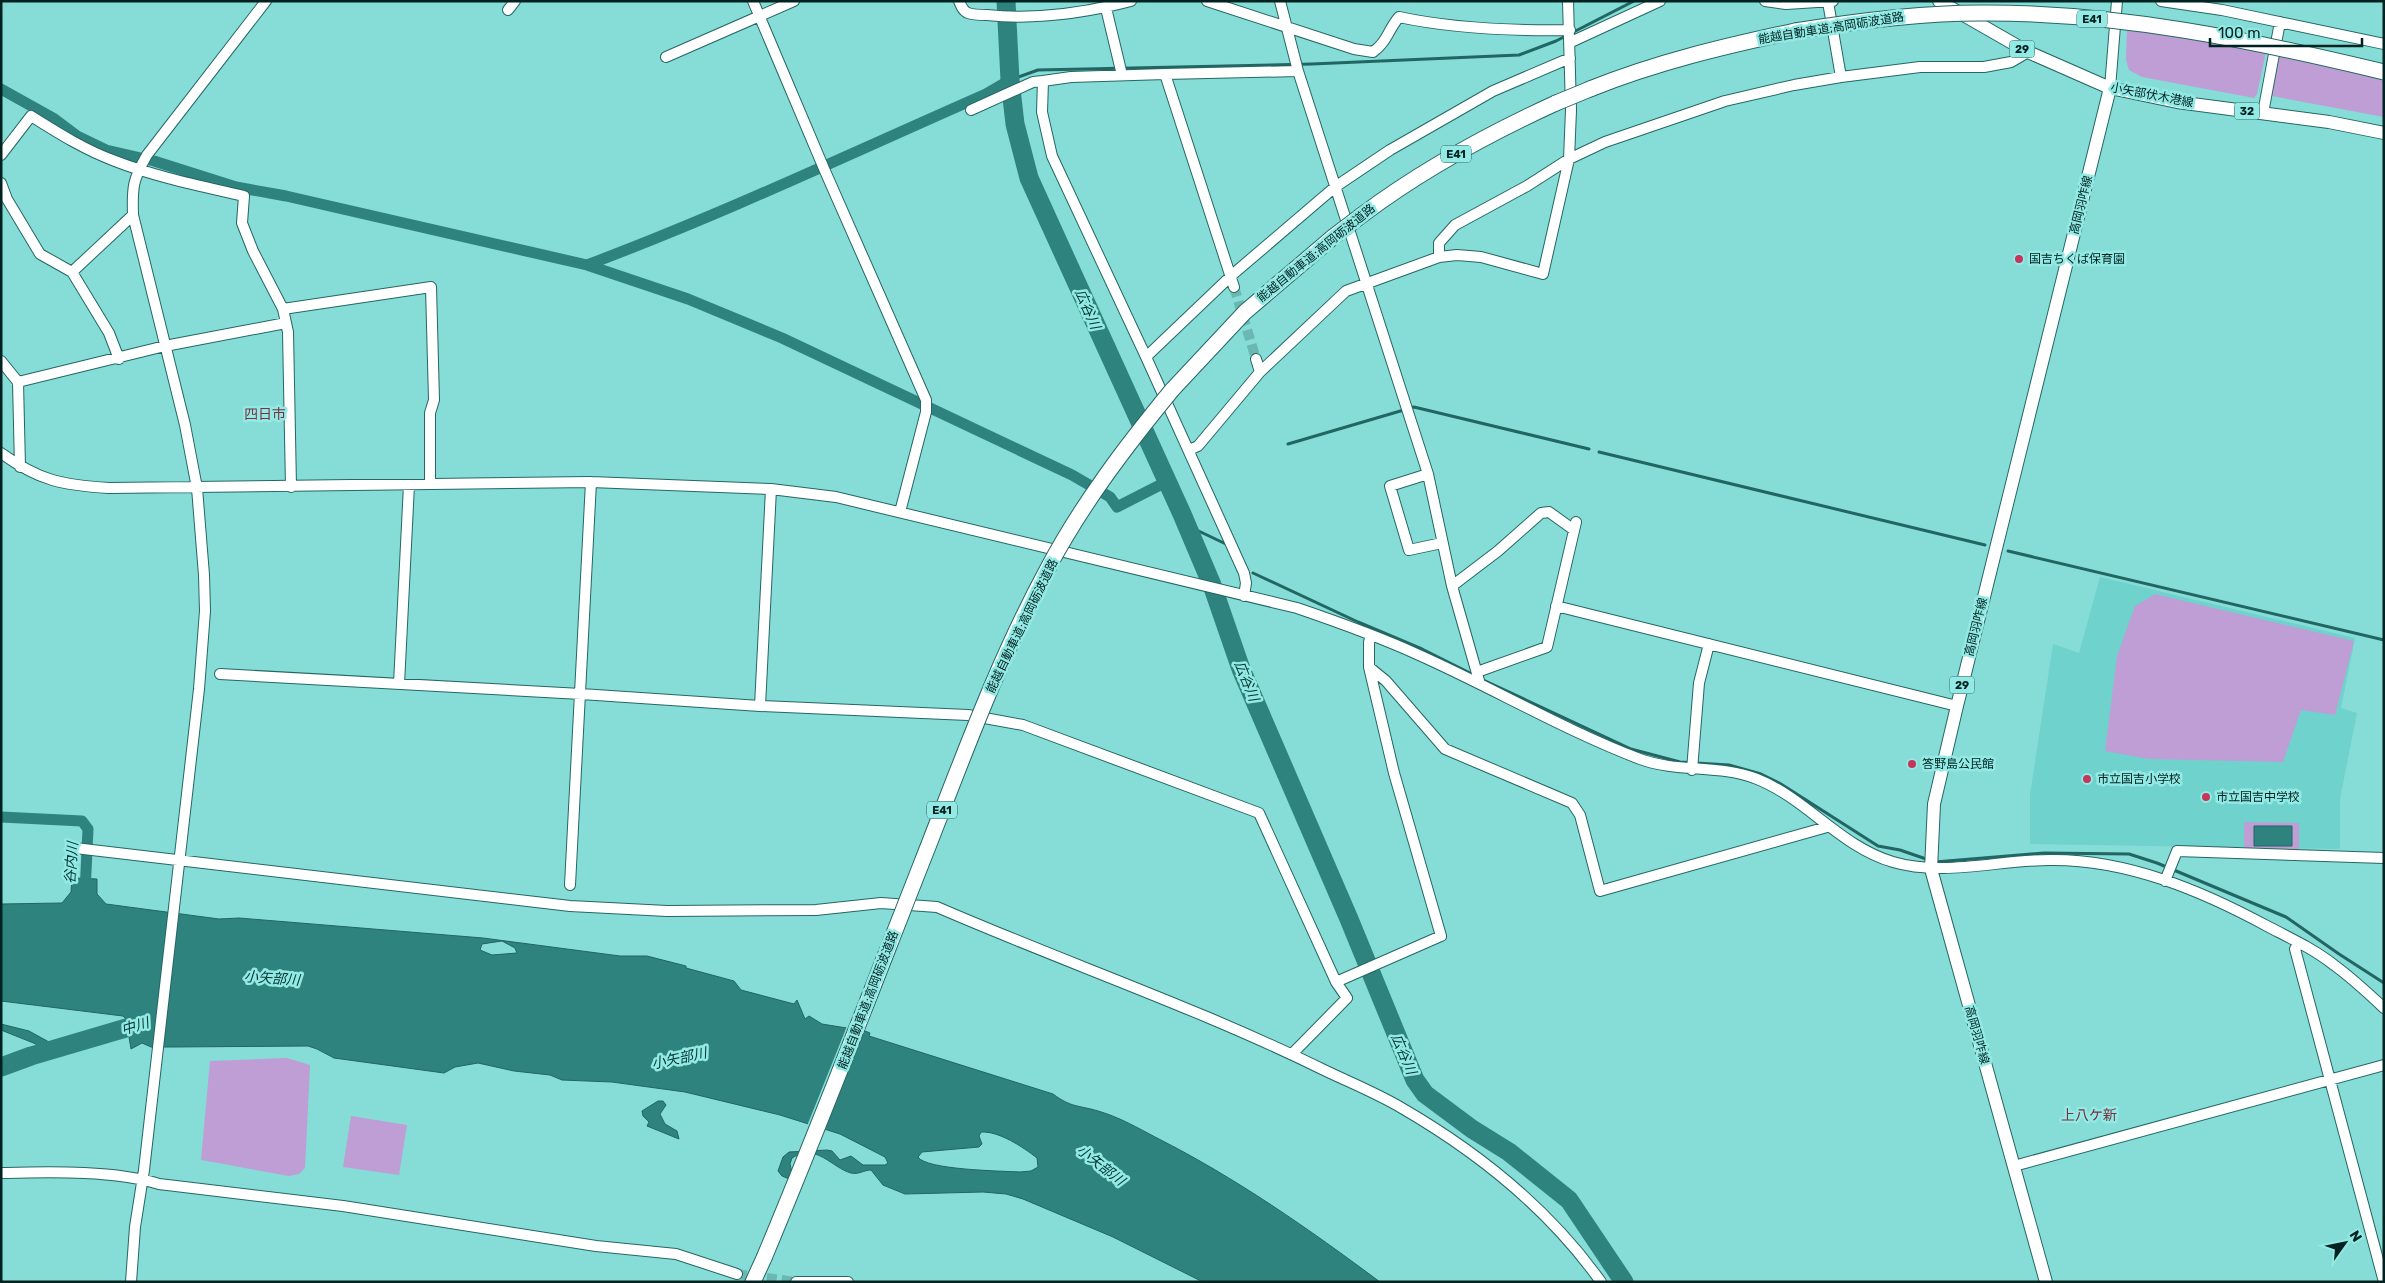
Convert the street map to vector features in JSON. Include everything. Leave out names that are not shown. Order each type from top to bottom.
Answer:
[{"type":"highway","name":"能越自動車道;高岡砺波道路","points":[[753,1282],[974,728],[1024,615],[1077,518],[1133,438],[1172,390],[1245,312],[1333,237],[1362,215],[1420,175],[1469,147],[1556,103],[1666,62],[1719,47],[1795,31],[1920,14],[2042,15],[2172,27],[2307,54],[2384,72]]},
{"type":"main road","name":"小矢部伏木港線","points":[[1939,1],[2028,52],[2110,88],[2177,102],[2329,122],[2384,134]]},
{"type":"main road","name":"高岡羽咋線","points":[[2046,1282],[1931,869],[1934,804],[2110,88]]},
{"type":"street","points":[[131,1282],[135,1226],[144,1174],[199,689],[205,611],[197,488],[185,426],[133,215],[132,189],[142,163],[266,1]]},
{"type":"street","points":[[508,10],[515,1]]},
{"type":"street","points":[[753,1],[824,171],[926,400],[926,412],[900,512]]},
{"type":"street","points":[[666,57],[794,1]]},
{"type":"street","points":[[959,1],[961,8],[969,14],[998,16],[1055,15],[1106,8],[1131,1]]},
{"type":"street","points":[[1207,1],[1354,49],[1373,52],[1384,44],[1392,26],[1399,17],[1423,22],[1492,30],[1570,36],[1660,1]]},
{"type":"street","points":[[1280,1],[1294,58],[1428,474],[1452,586],[1479,678]]},
{"type":"street","points":[[1189,450],[1198,446],[1260,372],[1346,291],[1439,257],[1457,255],[1481,257],[1542,274],[1569,159],[1571,110],[1568,1]]},
{"type":"street","points":[[1765,1],[1786,4],[1830,2],[1841,76]]},
{"type":"street","points":[[2110,88],[2117,1]]},
{"type":"street","points":[[2161,1],[2280,22],[2384,44]]},
{"type":"street","points":[[1106,8],[1121,62],[1122,75]]},
{"type":"street","points":[[2263,113],[2280,22]]},
{"type":"street","points":[[1439,257],[1439,243],[1455,225],[1527,186],[1569,159],[1605,142],[1725,101],[1794,84],[1841,76],[1920,67],[1984,67],[2010,62],[2028,52]]},
{"type":"street","points":[[1146,357],[1232,275],[1335,187],[1390,150],[1493,91],[1570,58]]},
{"type":"street","points":[[971,110],[1018,88],[1043,80],[1122,75],[1298,70]]},
{"type":"street","points":[[1165,74],[1232,275],[1234,287]]},
{"type":"street","points":[[1043,80],[1042,112],[1052,156],[1244,572],[1246,583],[1238,595]]},
{"type":"street","points":[[1,155],[32,116],[66,138],[113,161],[142,163],[244,196],[242,223],[253,251],[283,309],[286,323],[291,487]]},
{"type":"street","points":[[1,183],[7,199],[40,254],[72,272],[109,333],[119,359]]},
{"type":"street","points":[[72,272],[133,215]]},
{"type":"street","points":[[283,309],[431,287],[434,400],[430,414],[430,484]]},
{"type":"street","points":[[18,382],[119,359],[165,346],[286,323]]},
{"type":"street","points":[[1256,358],[1260,372]]},
{"type":"street","points":[[1,361],[18,382],[20,467]]},
{"type":"street","points":[[1,453],[20,467],[69,486],[197,488],[591,482],[771,489],[836,497],[1297,608],[1479,678],[1641,759],[1666,767],[1693,764],[1741,773],[1760,780],[1800,805],[1827,827],[1867,852],[1894,863],[1931,869],[2017,860],[2056,860],[2100,864],[2165,881],[2233,908],[2299,943],[2332,963],[2384,1008]]},
{"type":"street","points":[[1428,474],[1390,486],[1408,550],[1442,543]]},
{"type":"street","points":[[570,885],[591,482]]},
{"type":"street","points":[[399,684],[409,485]]},
{"type":"street","points":[[760,706],[771,489]]},
{"type":"street","points":[[1452,586],[1498,551],[1541,513],[1549,512],[1575,526],[1547,647],[1479,678]]},
{"type":"street","points":[[1556,606],[1957,706]]},
{"type":"street","points":[[1336,982],[1441,936],[1394,773],[1369,667],[1369,642],[1371,636]]},
{"type":"street","points":[[1693,764],[1700,683],[1709,644]]},
{"type":"street","points":[[1369,667],[1386,681],[1445,749],[1572,803],[1580,815],[1600,891],[1827,827]]},
{"type":"street","points":[[220,674],[760,706],[968,715],[1023,725],[1259,813],[1336,982],[1347,998],[1292,1054]]},
{"type":"street","points":[[75,848],[179,864],[292,872],[570,906],[667,911],[816,910],[880,903],[937,907],[1248,1034],[1400,1107],[1482,1160],[1528,1198],[1564,1235],[1601,1282]]},
{"type":"street","points":[[2165,881],[2177,851],[2384,858]]},
{"type":"street","points":[[2299,943],[2295,949],[2384,1282]]},
{"type":"street","points":[[2014,1166],[2329,1078],[2384,1065]]},
{"type":"street","points":[[1,1173],[144,1174],[159,1184],[333,1205],[538,1238],[676,1254],[737,1274]]},
{"type":"street","points":[[796,1282],[848,1282]]},
{"type":"shaded area","points":[[2127,27],[2266,52],[2257,94],[2254,98],[2142,77],[2129,70],[2126,60]]},
{"type":"shaded area","points":[[2279,54],[2384,78],[2384,117],[2272,96]]},
{"type":"shaded area","points":[[2100,577],[2355,638],[2341,708],[2357,713],[2340,799],[2340,849],[2030,844],[2030,795],[2053,644],[2079,653]]},
{"type":"shaded area","points":[[2155,594],[2354,641],[2335,715],[2301,710],[2283,762],[2149,759],[2105,751],[2117,656],[2135,606]]},
{"type":"shaded area","points":[[2244,822],[2299,823],[2299,851],[2244,850]]},
{"type":"shaded area","points":[[287,1058],[310,1065],[305,1168],[299,1174],[289,1176],[201,1160],[210,1061]]},
{"type":"shaded area","points":[[351,1116],[407,1125],[399,1175],[343,1167]]},
{"type":"water","points":[[2254,826],[2292,826],[2292,846],[2254,846]]},
{"type":"water","name":"小矢部川","points":[[72,878],[97,879],[97,894],[106,904],[219,919],[239,918],[483,938],[620,956],[647,956],[686,966],[686,968],[734,981],[741,990],[794,1004],[797,1000],[805,1019],[809,1016],[822,1024],[865,1031],[870,1033],[869,1036],[1053,1094],[1070,1104],[1106,1113],[1186,1153],[1244,1187],[1380,1282],[1203,1282],[1113,1237],[1023,1199],[1006,1194],[983,1192],[905,1194],[883,1185],[871,1170],[851,1173],[816,1154],[801,1154],[792,1158],[790,1164],[794,1181],[782,1176],[778,1171],[783,1157],[789,1152],[827,1150],[832,1151],[840,1160],[851,1156],[863,1165],[885,1165],[888,1163],[885,1157],[840,1134],[780,1115],[685,1092],[612,1082],[562,1080],[550,1075],[514,1071],[478,1063],[455,1067],[444,1073],[334,1058],[308,1046],[151,1047],[142,1043],[131,1049],[126,1019],[123,1016],[1,1001],[1,904],[62,903],[71,892]],"holes":[[[502,941],[515,948],[517,953],[492,955],[480,950],[482,944]],[[981,1132],[995,1134],[1018,1145],[1037,1158],[1038,1167],[1031,1171],[1020,1172],[965,1169],[935,1165],[918,1157],[922,1152],[979,1147],[982,1144],[979,1136]]]},
{"type":"water","points":[[1,1024],[29,1031],[49,1042],[37,1047],[36,1044],[1,1030]]},
{"type":"water","points":[[658,1101],[663,1101],[666,1105],[660,1114],[665,1124],[677,1131],[679,1139],[647,1126],[649,1122],[643,1116],[642,1111]]},
{"type":"pier","points":[[847,1026],[865,1029],[824,1132],[807,1126]]},
{"type":"waterway","name":"広谷川","points":[[1006,1],[1010,80],[1015,124],[1029,178],[1182,514],[1212,585],[1241,669],[1349,919],[1415,1080],[1425,1094],[1472,1129],[1509,1152],[1569,1200],[1624,1282]]},
{"type":"waterway","points":[[1010,80],[1038,70],[1312,64],[1519,55],[1556,41],[1634,1]]},
{"type":"waterway","points":[[587,265],[688,225],[788,182],[986,94],[1010,80]]},
{"type":"waterway","points":[[1,89],[53,118],[77,136],[106,150],[154,161],[236,187],[286,196],[587,265],[688,299],[782,338],[1072,475],[1110,497],[1117,507],[1166,482]]},
{"type":"waterway","points":[[1288,444],[1414,407],[1589,449]]},
{"type":"waterway","points":[[1599,452],[1985,545]]},
{"type":"waterway","points":[[1186,525],[1228,545]]},
{"type":"waterway","points":[[2008,551],[2384,640]]},
{"type":"waterway","points":[[1253,573],[1358,622],[1422,649],[1476,676]]},
{"type":"waterway","points":[[1481,679],[1631,749],[1680,762],[1729,765],[1761,774],[1781,784],[1878,846],[1900,850],[1929,860]]},
{"type":"waterway","name":"谷内川","points":[[1,817],[82,821],[88,829],[85,893]]},
{"type":"waterway","points":[[1935,862],[2044,853],[2129,854],[2157,863],[2286,917],[2384,983]]},
{"type":"waterway","name":"中川","points":[[1,1067],[31,1056],[150,1021]]},
{"type":"tunnel","points":[[1234,287],[1256,359]]},
{"type":"tunnel","points":[[737,1274],[796,1282]]},
{"type":"place","name":"国吉ちくば保育園","points":[[2019,259]]},
{"type":"place","name":"答野島公民館","points":[[1912,764]]},
{"type":"place","name":"市立国吉小学校","points":[[2087,779]]},
{"type":"place","name":"市立国吉中学校","points":[[2206,797]]},
{"type":"district","name":"四日市","points":[[265,414]]},
{"type":"district","name":"上八ケ新","points":[[2089,1115]]}]
